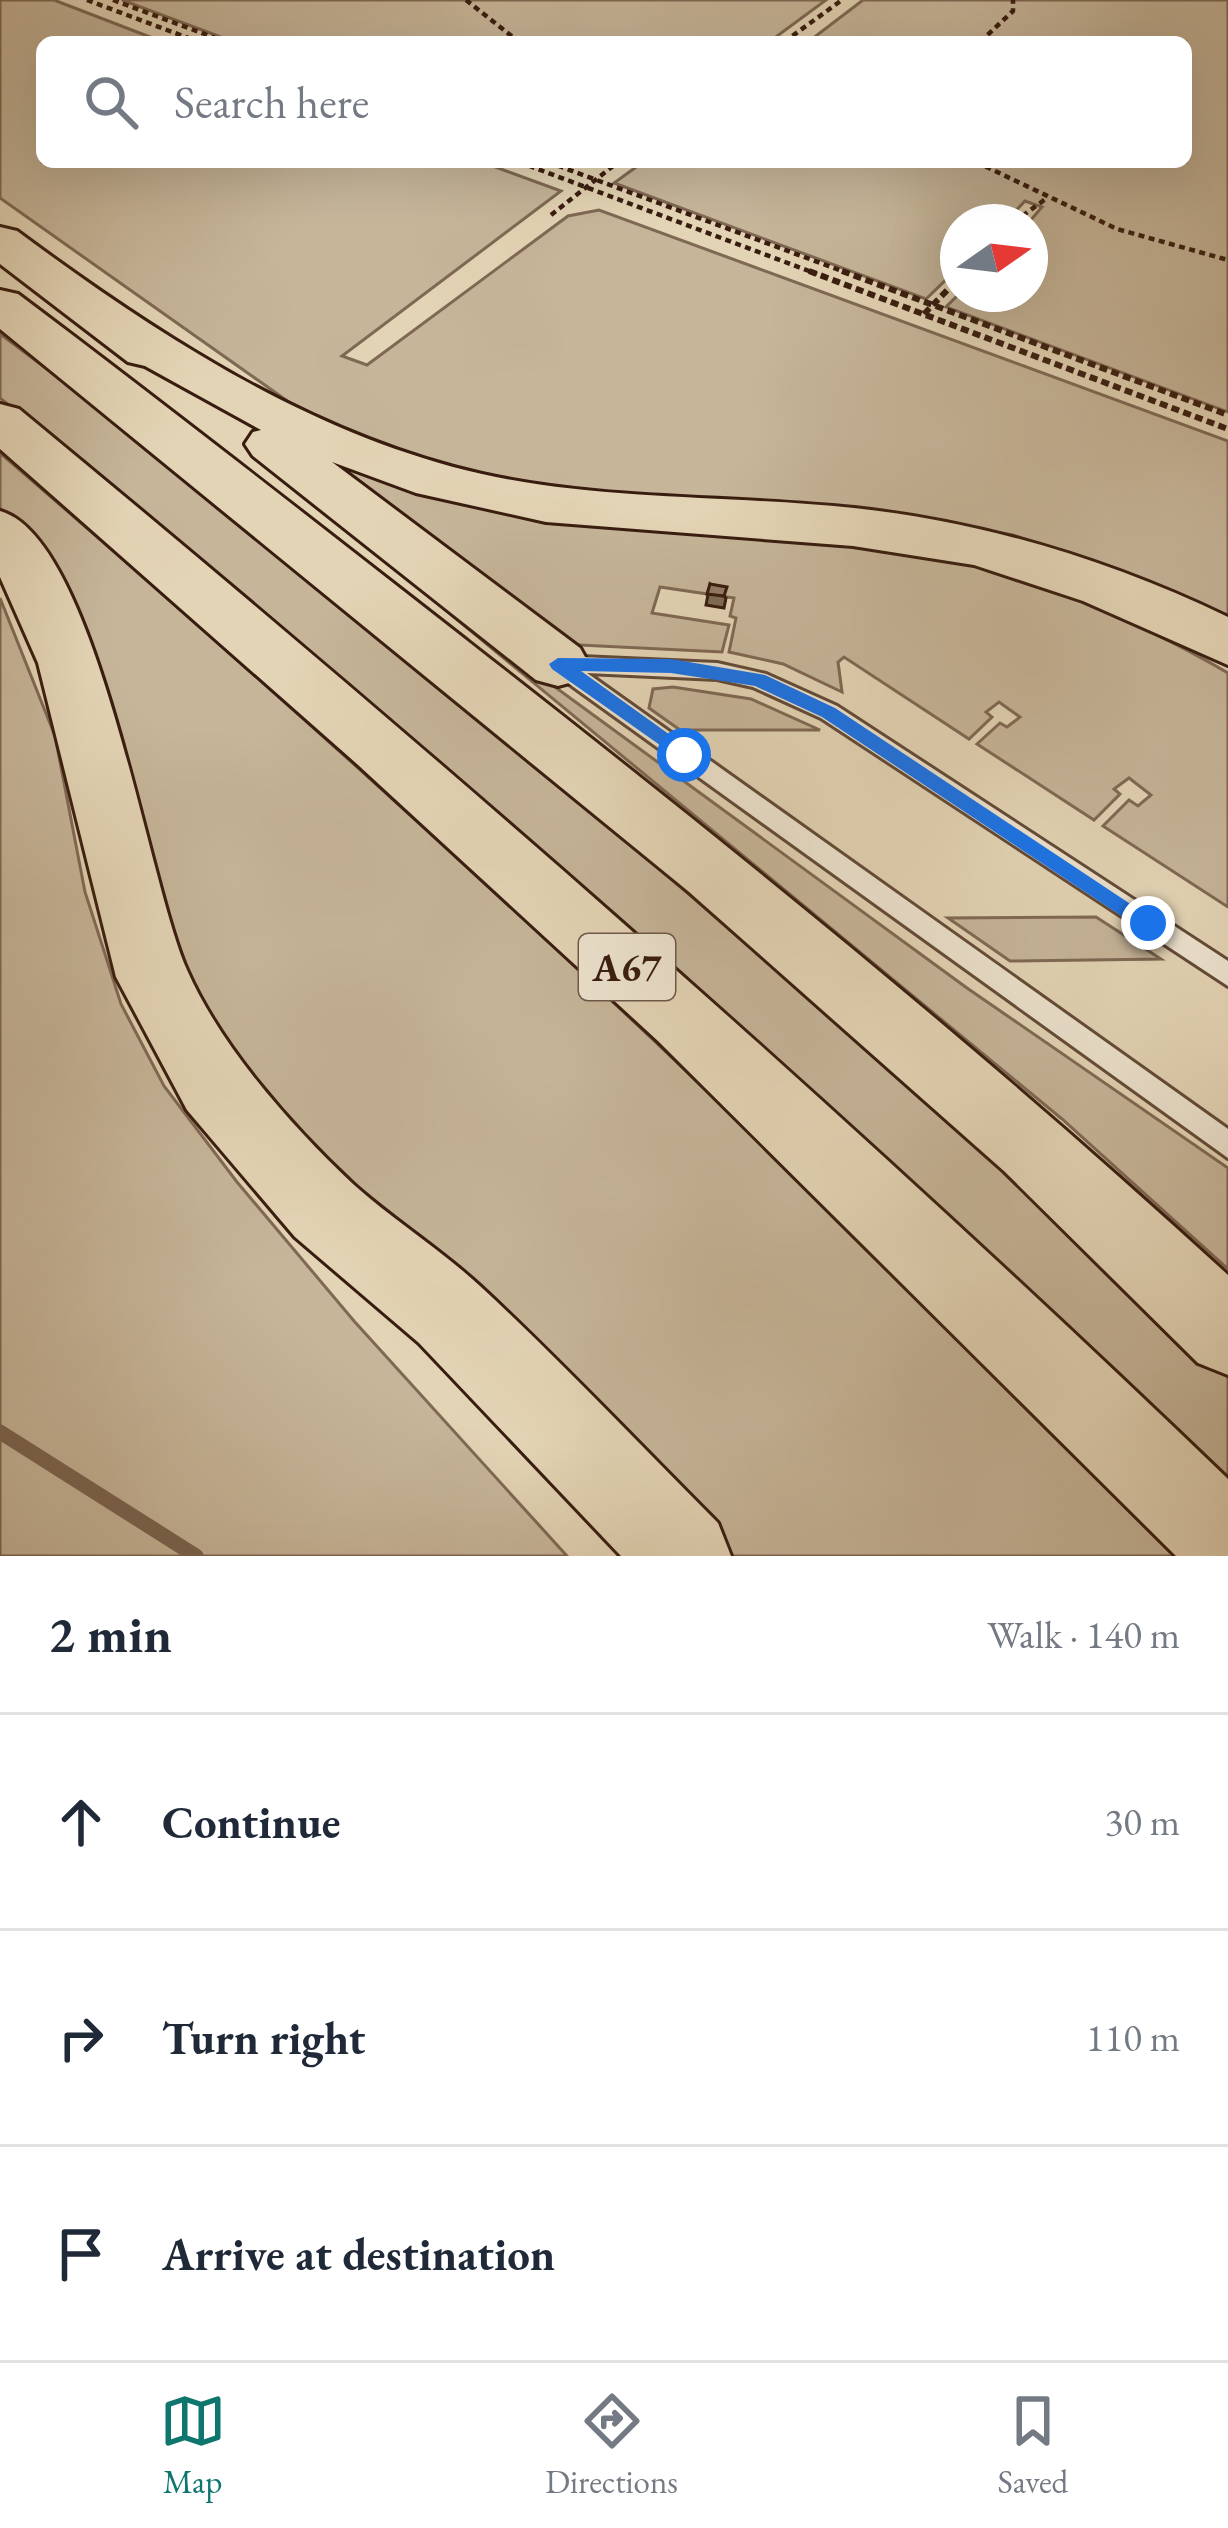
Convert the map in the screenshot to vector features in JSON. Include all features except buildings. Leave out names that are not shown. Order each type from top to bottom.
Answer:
[{"type":"highway","points":[[0,241],[558,664]]},
{"type":"highway","points":[[0,305],[730,886],[1033,1145],[1228,1333]]},
{"type":"highway","points":[[113,327],[279,420],[403,470],[485,493],[590,508],[822,526],[969,544],[1094,580],[1228,643]]},
{"type":"highway","name":"A67","points":[[0,421],[283,661],[605,947],[929,1248],[1228,1544]]},
{"type":"highway","points":[[0,530],[28,574],[69,663],[152,977],[214,1086],[324,1210],[448,1314],[685,1556]]},
{"type":"lane","points":[[558,664],[717,671],[758,680],[829,712],[1228,976]]},
{"type":"lane","points":[[558,664],[1228,1144]]},
{"type":"path","points":[[87,0],[183,36]]},
{"type":"path","points":[[113,0],[210,36]]},
{"type":"path","points":[[466,0],[511,36]]},
{"type":"path","points":[[792,36],[842,0]]},
{"type":"path","points":[[986,36],[1013,11],[1013,0]]},
{"type":"path","points":[[535,168],[1228,429]]},
{"type":"path","points":[[564,168],[1228,415]]},
{"type":"path","points":[[551,215],[610,168]]},
{"type":"path","points":[[988,168],[1117,229],[1228,260]]},
{"type":"path","points":[[1038,204],[1048,197]]},
{"type":"path","points":[[924,314],[940,297]]},
{"type":"shaded area","points":[[0,0],[54,0],[147,36],[36,36],[36,168],[498,168],[561,191],[342,356],[367,365],[568,216],[599,210],[1228,441],[1228,620],[1118,569],[1013,535],[942,523],[593,499],[497,481],[386,451],[310,417],[0,198]]},
{"type":"shaded area","points":[[122,0],[826,0],[777,36],[218,36]]},
{"type":"shaded area","points":[[863,0],[1228,0],[1228,412],[959,312],[1048,312],[1048,204],[940,204],[940,285],[926,299],[614,183],[635,168],[1192,168],[1192,36],[816,36]]},
{"type":"shaded area","points":[[0,334],[266,541],[615,831],[969,1138],[1228,1375],[1228,1492],[299,644],[0,398]]},
{"type":"shaded area","points":[[292,436],[444,491],[534,516],[625,529],[852,540],[939,555],[1025,580],[1151,632],[1228,673],[1228,907],[1103,826],[1129,800],[1138,806],[1151,795],[1129,778],[1114,789],[1120,794],[1094,820],[977,744],[1000,723],[1007,727],[1020,717],[999,702],[986,712],[992,717],[969,739],[844,657],[838,662],[842,692],[783,664],[729,652],[736,618],[730,616],[734,598],[660,587],[652,613],[729,625],[722,652],[559,644]]},
{"type":"shaded area","points":[[0,453],[303,718],[601,990],[892,1269],[1175,1556],[695,1556],[220,1061],[39,564],[0,509]]},
{"type":"shaded area","points":[[414,584],[967,988],[1228,1168],[1228,1269],[1062,1119]]},
{"type":"shaded area","points":[[0,598],[55,736],[85,892],[121,1004],[164,1086],[354,1321],[567,1556],[0,1556]]},
{"type":"shaded area","points":[[673,687],[751,699],[820,730],[680,730],[649,708],[653,689]]},
{"type":"shaded area","points":[[1096,917],[1161,959],[1010,961],[948,918]]},
{"type":"waterway","points":[[0,1432],[196,1556]]},
{"type":"route","points":[[684,755],[558,664],[671,666],[758,680],[829,712],[1148,923]]}]
